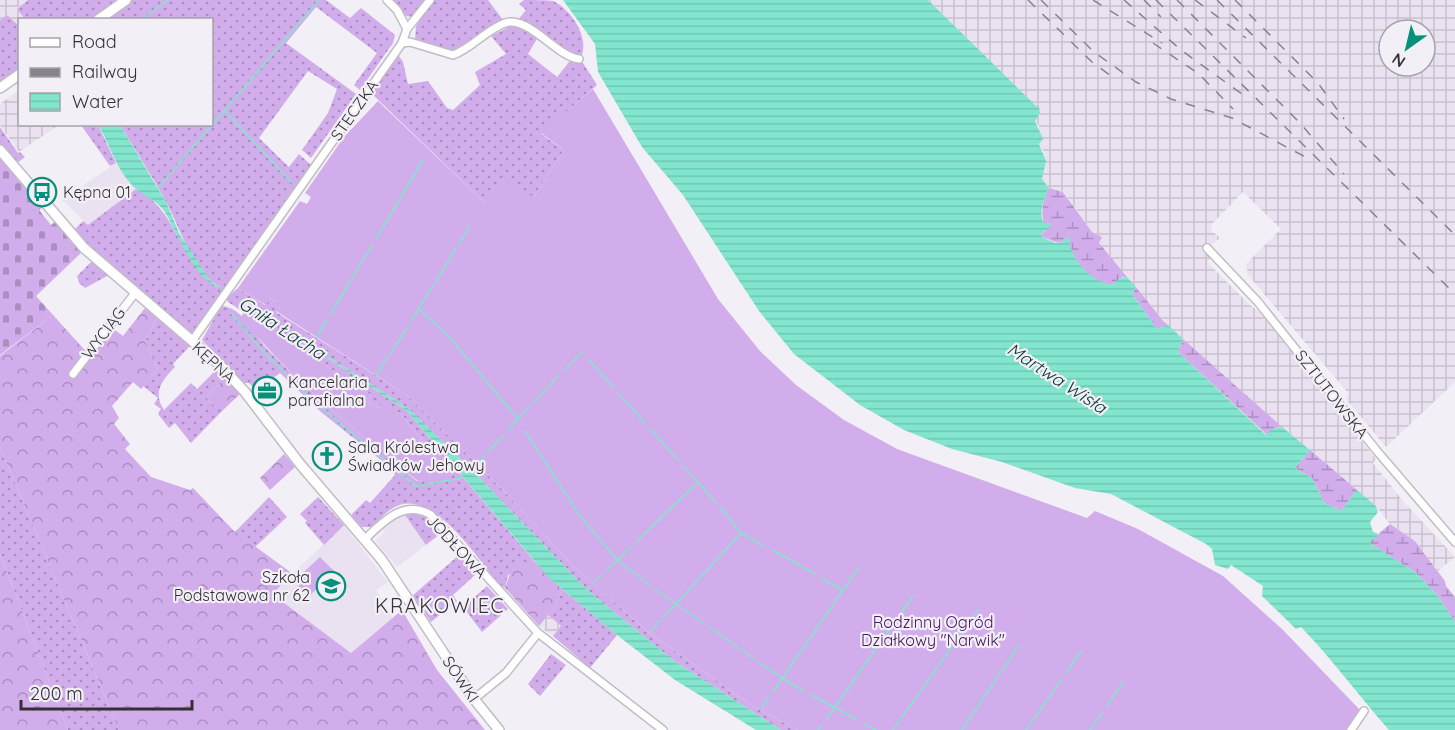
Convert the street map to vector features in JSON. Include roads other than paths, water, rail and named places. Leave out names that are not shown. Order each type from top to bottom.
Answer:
[{"type":"street","points":[[101,18],[126,0]]},
{"type":"street","points":[[387,0],[398,10],[407,29]]},
{"type":"street","name":"STECZKA","points":[[192,341],[402,43],[407,29],[430,0]]},
{"type":"street","points":[[402,43],[410,42],[453,55],[469,48],[502,25],[513,22],[540,36],[568,56],[579,59]]},
{"type":"street","points":[[0,88],[18,75]]},
{"type":"street","name":"KĘPNA","points":[[0,150],[77,240],[192,341],[245,392],[300,464],[365,539],[426,625]]},
{"type":"street","name":"SZTUTOWSKA","points":[[1207,248],[1258,302],[1377,451],[1455,542]]},
{"type":"street","name":"WYCIĄG","points":[[73,374],[135,292]]},
{"type":"street","name":"JODŁOWA","points":[[365,539],[394,514],[409,509],[425,511],[444,528],[538,633],[663,730]]},
{"type":"street","name":"SÓWKI","points":[[426,625],[474,699],[499,730]]},
{"type":"street","points":[[474,699],[506,673],[538,633]]},
{"type":"street","points":[[1351,730],[1364,711]]},
{"type":"water","name":"Martwa Wisła","points":[[563,0],[928,0],[1036,106],[1039,106],[1040,113],[1035,121],[1043,139],[1039,144],[1046,161],[1042,179],[1049,188],[1043,205],[1042,218],[1043,222],[1052,224],[1041,234],[1042,237],[1055,243],[1063,242],[1066,237],[1069,238],[1074,254],[1083,269],[1104,283],[1112,285],[1120,278],[1127,277],[1136,287],[1132,294],[1157,329],[1168,325],[1183,339],[1178,352],[1266,435],[1272,429],[1282,427],[1310,450],[1295,468],[1312,478],[1324,503],[1341,511],[1357,490],[1376,506],[1378,512],[1370,522],[1373,532],[1377,533],[1377,538],[1371,540],[1371,544],[1416,573],[1437,595],[1455,622],[1455,730],[1389,730],[1301,627],[1296,629],[1262,596],[1263,586],[1231,565],[1228,569],[1215,565],[1212,549],[1206,544],[1111,494],[1075,488],[1002,462],[952,449],[904,430],[860,405],[794,354],[759,311],[683,195],[642,147],[598,72],[595,44]]},
{"type":"water","name":"Gniła Łacha","points":[[99,126],[121,126],[166,202],[180,235],[209,279],[222,290],[203,277],[163,210],[128,181],[118,166]]},
{"type":"water","name":"Gniła Łacha","points":[[233,295],[409,409],[471,469],[587,590],[674,661],[781,730],[756,730],[675,680],[617,635],[549,578],[407,411]]},
{"type":"waterway","name":"Gniła Łacha","points":[[143,18],[168,0]]},
{"type":"waterway","points":[[213,124],[319,0]]},
{"type":"waterway","points":[[225,111],[292,183]]},
{"type":"waterway","points":[[158,188],[211,126]]},
{"type":"waterway","points":[[376,239],[423,160]]},
{"type":"waterway","points":[[459,244],[470,226]]},
{"type":"waterway","points":[[330,315],[372,245]]},
{"type":"waterway","points":[[436,282],[456,248]]},
{"type":"waterway","points":[[412,320],[433,285]]},
{"type":"waterway","points":[[419,309],[449,337],[518,419],[508,430]]},
{"type":"waterway","points":[[231,313],[262,350],[310,398],[413,484],[417,486],[462,478]]},
{"type":"waterway","points":[[317,337],[327,320]]},
{"type":"waterway","points":[[390,354],[409,325]]},
{"type":"waterway","points":[[564,371],[582,352]]},
{"type":"waterway","points":[[376,376],[387,358]]},
{"type":"waterway","points":[[589,360],[614,388]]},
{"type":"waterway","points":[[533,403],[559,375]]},
{"type":"waterway","points":[[618,393],[645,423]]},
{"type":"waterway","points":[[518,419],[529,407]]},
{"type":"waterway","points":[[650,429],[679,461]]},
{"type":"waterway","points":[[525,431],[580,516],[617,560],[651,586]]},
{"type":"waterway","points":[[488,452],[504,435]]},
{"type":"waterway","points":[[478,463],[484,456]]},
{"type":"waterway","points":[[471,469],[474,466]]},
{"type":"waterway","points":[[683,466],[697,481]]},
{"type":"waterway","points":[[636,542],[698,482],[717,504]]},
{"type":"waterway","points":[[721,508],[740,532]]},
{"type":"waterway","points":[[664,617],[741,533],[764,546]]},
{"type":"waterway","points":[[605,572],[632,546]]},
{"type":"waterway","points":[[772,550],[814,573]]},
{"type":"waterway","points":[[773,692],[859,567]]},
{"type":"waterway","points":[[593,583],[601,576]]},
{"type":"waterway","points":[[821,578],[843,590]]},
{"type":"waterway","points":[[656,590],[702,622]]},
{"type":"waterway","points":[[826,720],[913,596]]},
{"type":"waterway","points":[[893,730],[978,610]]},
{"type":"waterway","points":[[650,632],[661,620]]},
{"type":"waterway","points":[[708,626],[754,659]]},
{"type":"waterway","points":[[962,730],[1019,645]]},
{"type":"waterway","points":[[1066,673],[1082,650]]},
{"type":"waterway","points":[[758,662],[803,691]]},
{"type":"waterway","points":[[1026,730],[1062,679]]},
{"type":"waterway","points":[[1107,706],[1123,682]]},
{"type":"waterway","points":[[810,694],[856,719]]},
{"type":"waterway","points":[[762,708],[769,697]]},
{"type":"waterway","points":[[1090,730],[1102,713]]},
{"type":"waterway","points":[[864,724],[876,730]]},
{"type":"waterway","points":[[818,730],[822,725]]},
{"type":"railway","points":[[1028,0],[1092,62],[1115,79]]},
{"type":"railway","points":[[1041,0],[1094,52],[1136,82],[1171,99],[1232,118],[1311,160]]},
{"type":"railway","points":[[1093,0],[1162,43]]},
{"type":"railway","points":[[1124,0],[1181,50],[1246,97]]},
{"type":"railway","points":[[1144,0],[1161,17]]},
{"type":"railway","points":[[1156,0],[1455,294]]},
{"type":"railway","points":[[1177,0],[1300,123],[1344,174]]},
{"type":"railway","points":[[1195,0],[1246,38]]},
{"type":"railway","points":[[1217,0],[1455,235]]},
{"type":"railway","points":[[1235,0],[1318,83],[1344,119]]},
{"type":"railway","points":[[1153,43],[1199,74],[1233,109]]},
{"type":"place","name":"Kępna 01","points":[[42,192]]},
{"type":"place","name":"Kancelaria parafialna","points":[[267,391]]},
{"type":"place","name":"Sala Królestwa Świadków Jehowy","points":[[327,456]]},
{"type":"place","name":"Szkoła Podstawowa nr 62","points":[[331,586]]},
{"type":"district","name":"KRAKOWIEC","points":[[440,605]]},
{"type":"park label","name":"Rodzinny Ogród Działkowy \"Narwik\"","points":[[933,631]]}]
